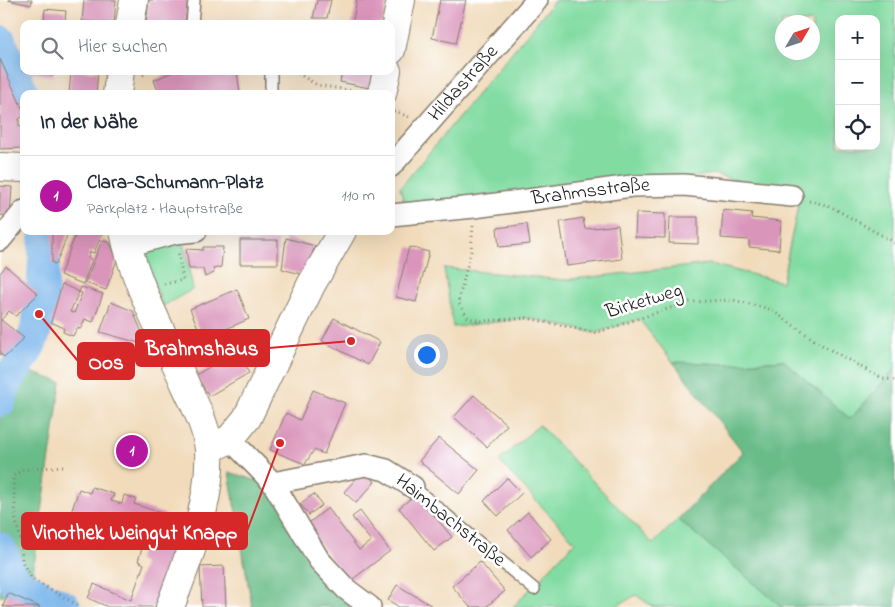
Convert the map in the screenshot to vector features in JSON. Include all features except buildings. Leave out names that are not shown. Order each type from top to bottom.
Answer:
[{"type":"main road","points":[[131,20],[134,0]]},
{"type":"main road","points":[[395,30],[401,0]]},
{"type":"main road","points":[[118,90],[119,75]]},
{"type":"main road","points":[[375,90],[384,75]]},
{"type":"main road","points":[[0,167],[20,168]]},
{"type":"main road","points":[[170,607],[200,526],[219,444],[247,418],[311,285],[340,235]]},
{"type":"main road","points":[[125,238],[202,422],[219,444]]},
{"type":"street","name":"Hildastraße","points":[[395,161],[537,0]]},
{"type":"street","name":"Brahmsstraße","points":[[395,215],[474,207],[632,186],[684,185],[792,196]]},
{"type":"street","points":[[0,240],[20,217]]},
{"type":"street","points":[[125,238],[155,235]]},
{"type":"street","points":[[219,444],[273,483],[319,560],[346,589],[370,607]]},
{"type":"street","name":"Haimbachstraße","points":[[273,483],[366,466],[386,470],[413,487]]},
{"type":"lane","points":[[192,20],[194,0]]},
{"type":"lane","points":[[271,75],[271,90]]},
{"type":"lane","name":"Haimbachstraße","points":[[413,487],[534,589]]},
{"type":"path","points":[[302,75],[317,85],[352,90]]},
{"type":"path","points":[[792,196],[830,206],[895,243]]},
{"type":"path","name":"Birketweg","points":[[474,207],[471,251],[458,302],[468,318],[482,321],[528,318],[596,333],[688,302],[733,300],[770,309],[820,344],[881,378],[895,380]]},
{"type":"path","points":[[163,284],[183,280],[185,235]]},
{"type":"path","points":[[63,466],[22,470],[14,476],[16,522],[21,540],[22,562],[32,579],[81,607]]},
{"type":"green space","points":[[555,0],[895,0],[895,369],[850,420],[783,360],[728,364],[673,362],[639,319],[596,333],[527,318],[453,327],[444,268],[564,280],[710,264],[782,282],[798,206],[791,196],[714,174],[632,186],[405,206],[400,188]]},
{"type":"green space","points":[[182,238],[193,289],[163,306],[141,247]]},
{"type":"green space","points":[[783,360],[850,419],[895,369],[895,607],[782,607],[678,519],[743,452],[673,362],[728,364]]},
{"type":"green space","points":[[0,362],[61,382],[32,579],[0,597]]},
{"type":"green space","points":[[539,425],[653,544],[678,519],[782,607],[653,607],[636,595],[615,607],[513,607],[575,542],[499,461]]},
{"type":"green space","points":[[229,472],[261,482],[370,607],[252,607]]},
{"type":"waterway","points":[[0,41],[22,90]]},
{"type":"waterway","points":[[0,401],[6,385],[27,351],[36,331],[41,303],[45,235]]},
{"type":"waterway","points":[[0,548],[14,581],[65,607]]},
{"type":"place","name":"Oos","points":[[39,314]]},
{"type":"place","name":"Brahmshaus","points":[[351,341]]},
{"type":"place","name":"Vinothek Weingut Knapp","points":[[280,443]]},
{"type":"place","name":"Clara-Schumann-Platz","points":[[132,451]]}]
